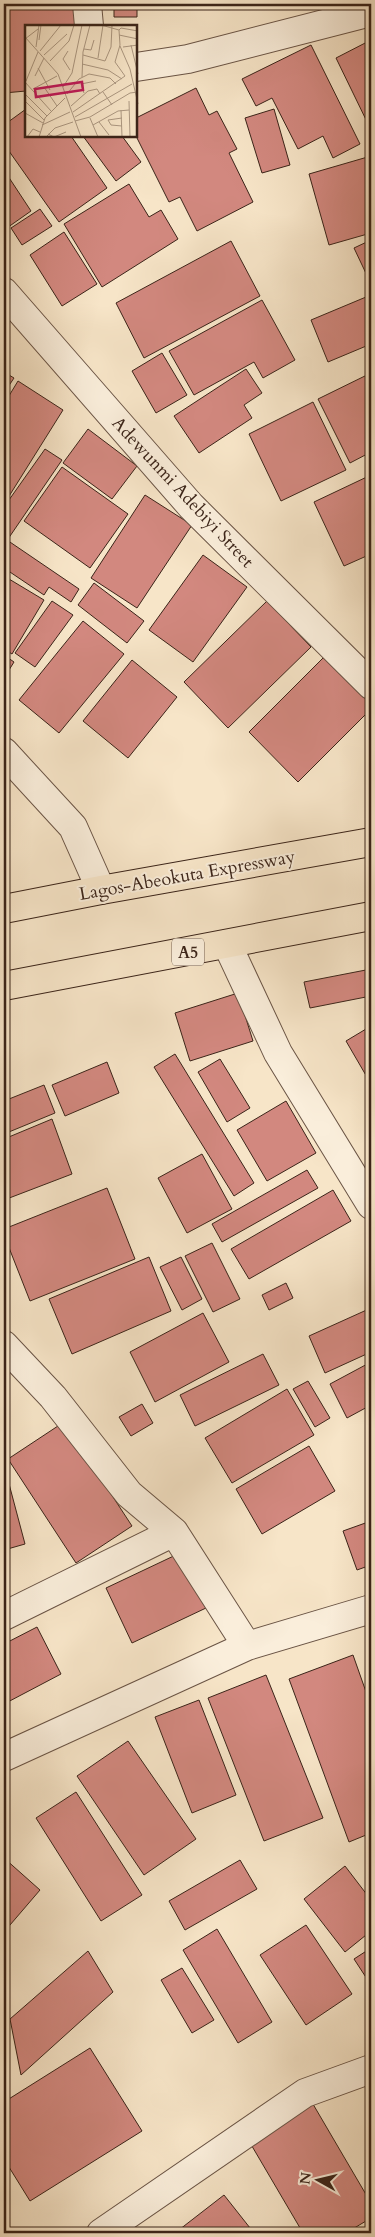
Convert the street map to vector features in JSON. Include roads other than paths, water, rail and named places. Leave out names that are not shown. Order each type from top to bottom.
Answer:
[{"type":"highway","name":"Lagos-Abeokuta Expressway","points":[[4,910],[101,890],[371,842]]},
{"type":"highway","name":"A5","points":[[4,986],[371,916]]},
{"type":"street","points":[[88,4],[89,25]]},
{"type":"street","points":[[138,67],[188,59],[371,12]]},
{"type":"street","name":"Adewunmi Adebiyi Street","points":[[4,292],[191,506],[371,684]]},
{"type":"street","points":[[4,752],[73,827],[101,890]]},
{"type":"street","points":[[227,944],[278,1053],[371,1205]]},
{"type":"street","points":[[4,1345],[53,1397],[129,1494],[174,1532],[247,1646]]},
{"type":"street","points":[[4,1616],[174,1532]]},
{"type":"street","points":[[4,1757],[247,1646],[371,1609]]},
{"type":"street","points":[[101,2233],[305,2093],[371,2069]]}]
